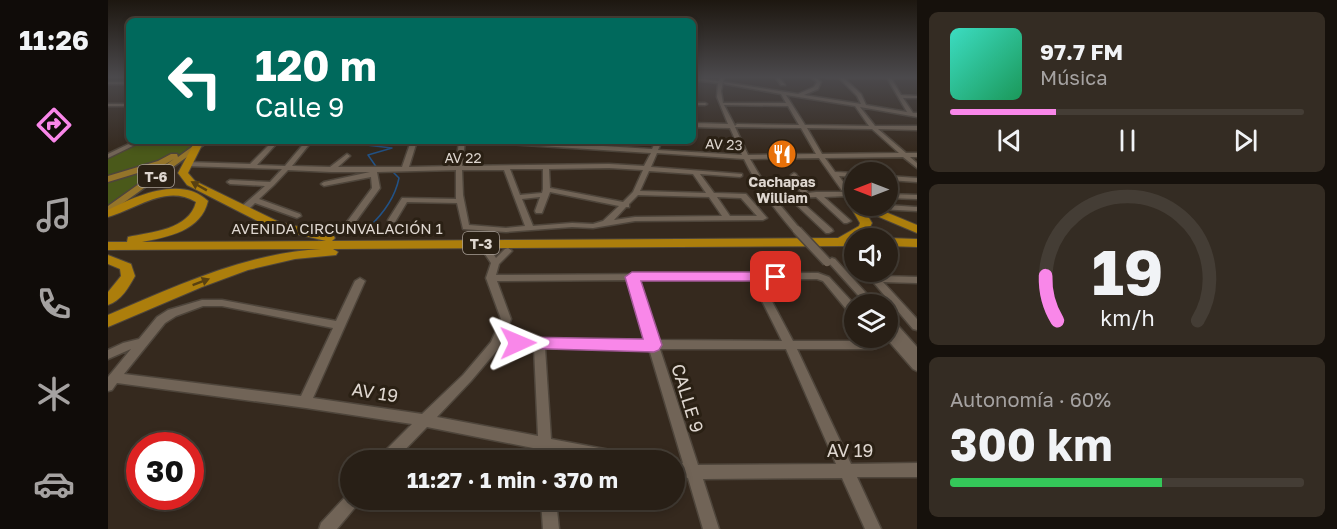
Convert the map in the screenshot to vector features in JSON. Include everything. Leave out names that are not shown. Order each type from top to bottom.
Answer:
[{"type":"highway","points":[[198,144],[183,173],[191,183],[275,225],[367,244]]},
{"type":"highway","points":[[108,213],[137,201],[168,194],[183,193],[196,196],[202,201],[202,209],[197,216],[183,225],[164,232],[108,244]]},
{"type":"highway","points":[[839,242],[864,228],[866,223],[862,216]]},
{"type":"highway","points":[[883,216],[917,229]]},
{"type":"highway","name":"AVENIDA CIRCUNVALACIÓN 1","points":[[108,244],[367,244],[524,234],[844,242]]},
{"type":"highway","points":[[898,242],[917,243]]},
{"type":"highway","name":"AVENIDA CIRCUNVALACIÓN 1","points":[[108,253],[844,250]]},
{"type":"highway","points":[[898,250],[917,250]]},
{"type":"highway","points":[[108,321],[162,298],[252,265],[290,255],[337,252]]},
{"type":"highway","points":[[108,259],[126,267],[128,276],[121,288],[108,300]]},
{"type":"main road","points":[[108,179],[161,163],[198,144]]},
{"type":"main road","name":"T-6","points":[[108,206],[198,144]]},
{"type":"main road","name":"T-6","points":[[108,213],[198,144]]},
{"type":"street","points":[[720,102],[735,126]]},
{"type":"street","points":[[788,102],[821,157],[844,188]]},
{"type":"street","points":[[841,102],[915,116]]},
{"type":"street","points":[[904,102],[915,116]]},
{"type":"street","points":[[696,104],[705,104]]},
{"type":"street","points":[[790,105],[725,104],[764,191],[862,294]]},
{"type":"street","points":[[856,104],[874,128],[917,166]]},
{"type":"street","points":[[108,105],[126,105]]},
{"type":"street","points":[[696,126],[917,128]]},
{"type":"street","points":[[108,156],[134,144]]},
{"type":"street","points":[[253,165],[273,144]]},
{"type":"street","points":[[244,209],[272,184],[307,144]]},
{"type":"street","points":[[405,168],[413,144]]},
{"type":"street","points":[[462,144],[458,169],[459,201],[466,227],[524,234],[635,219],[763,218],[744,197],[636,193]]},
{"type":"street","name":"AV 23","points":[[569,144],[748,157],[917,155]]},
{"type":"street","points":[[606,223],[636,193],[658,144]]},
{"type":"street","points":[[332,170],[347,156]]},
{"type":"street","name":"AV 22","points":[[186,164],[253,165],[286,169],[373,172],[405,168],[507,169],[609,166],[740,175]]},
{"type":"street","points":[[539,211],[545,192],[546,167]]},
{"type":"street","points":[[507,169],[519,197],[524,234]]},
{"type":"street","points":[[324,184],[373,172],[376,188],[348,226]]},
{"type":"street","points":[[696,173],[728,219]]},
{"type":"street","points":[[833,174],[844,174]]},
{"type":"street","points":[[794,175],[806,194]]},
{"type":"street","points":[[898,179],[917,180]]},
{"type":"street","points":[[230,182],[272,184]]},
{"type":"street","points":[[519,197],[545,192],[626,205]]},
{"type":"street","points":[[829,231],[791,196],[816,194],[844,198]]},
{"type":"street","points":[[816,194],[847,221]]},
{"type":"street","points":[[898,196],[917,197]]},
{"type":"street","points":[[901,196],[916,210]]},
{"type":"street","points":[[255,200],[297,216]]},
{"type":"street","points":[[392,220],[405,201],[459,201]]},
{"type":"street","points":[[898,209],[916,210]]},
{"type":"street","points":[[396,450],[467,378],[496,344],[506,319],[491,278],[495,263],[508,250]]},
{"type":"street","points":[[487,251],[495,263]]},
{"type":"street","points":[[830,262],[856,294]]},
{"type":"street","name":"CALLE 9","points":[[632,277],[711,529]]},
{"type":"street","points":[[754,277],[790,346],[873,529]]},
{"type":"street","points":[[491,278],[822,277],[844,300]]},
{"type":"street","points":[[917,280],[882,279],[877,281],[917,326]]},
{"type":"street","points":[[305,401],[360,281]]},
{"type":"street","points":[[162,298],[172,313]]},
{"type":"street","points":[[111,382],[161,320],[172,313],[202,303],[222,303],[340,326]]},
{"type":"street","points":[[898,333],[917,354]]},
{"type":"street","points":[[496,344],[539,342],[844,345]]},
{"type":"street","points":[[539,342],[545,450]]},
{"type":"street","points":[[108,355],[128,345],[142,343]]},
{"type":"street","points":[[898,344],[917,366]]},
{"type":"street","name":"AV 19","points":[[111,382],[305,401],[424,420],[568,450]]},
{"type":"street","name":"AV 19","points":[[685,471],[917,470]]},
{"type":"street","points":[[327,529],[343,510]]},
{"type":"street","points":[[550,510],[551,529]]},
{"type":"green space","points":[[134,144],[195,144],[108,206],[108,156]]},
{"type":"waterway","points":[[367,144],[392,148],[368,155],[377,168]]},
{"type":"waterway","points":[[368,228],[383,212],[394,192],[399,178],[392,171]]},
{"type":"place","name":"Cachapas William","points":[[782,154]]},
{"type":"route","points":[[518,343],[654,345],[632,277],[776,277]]}]
